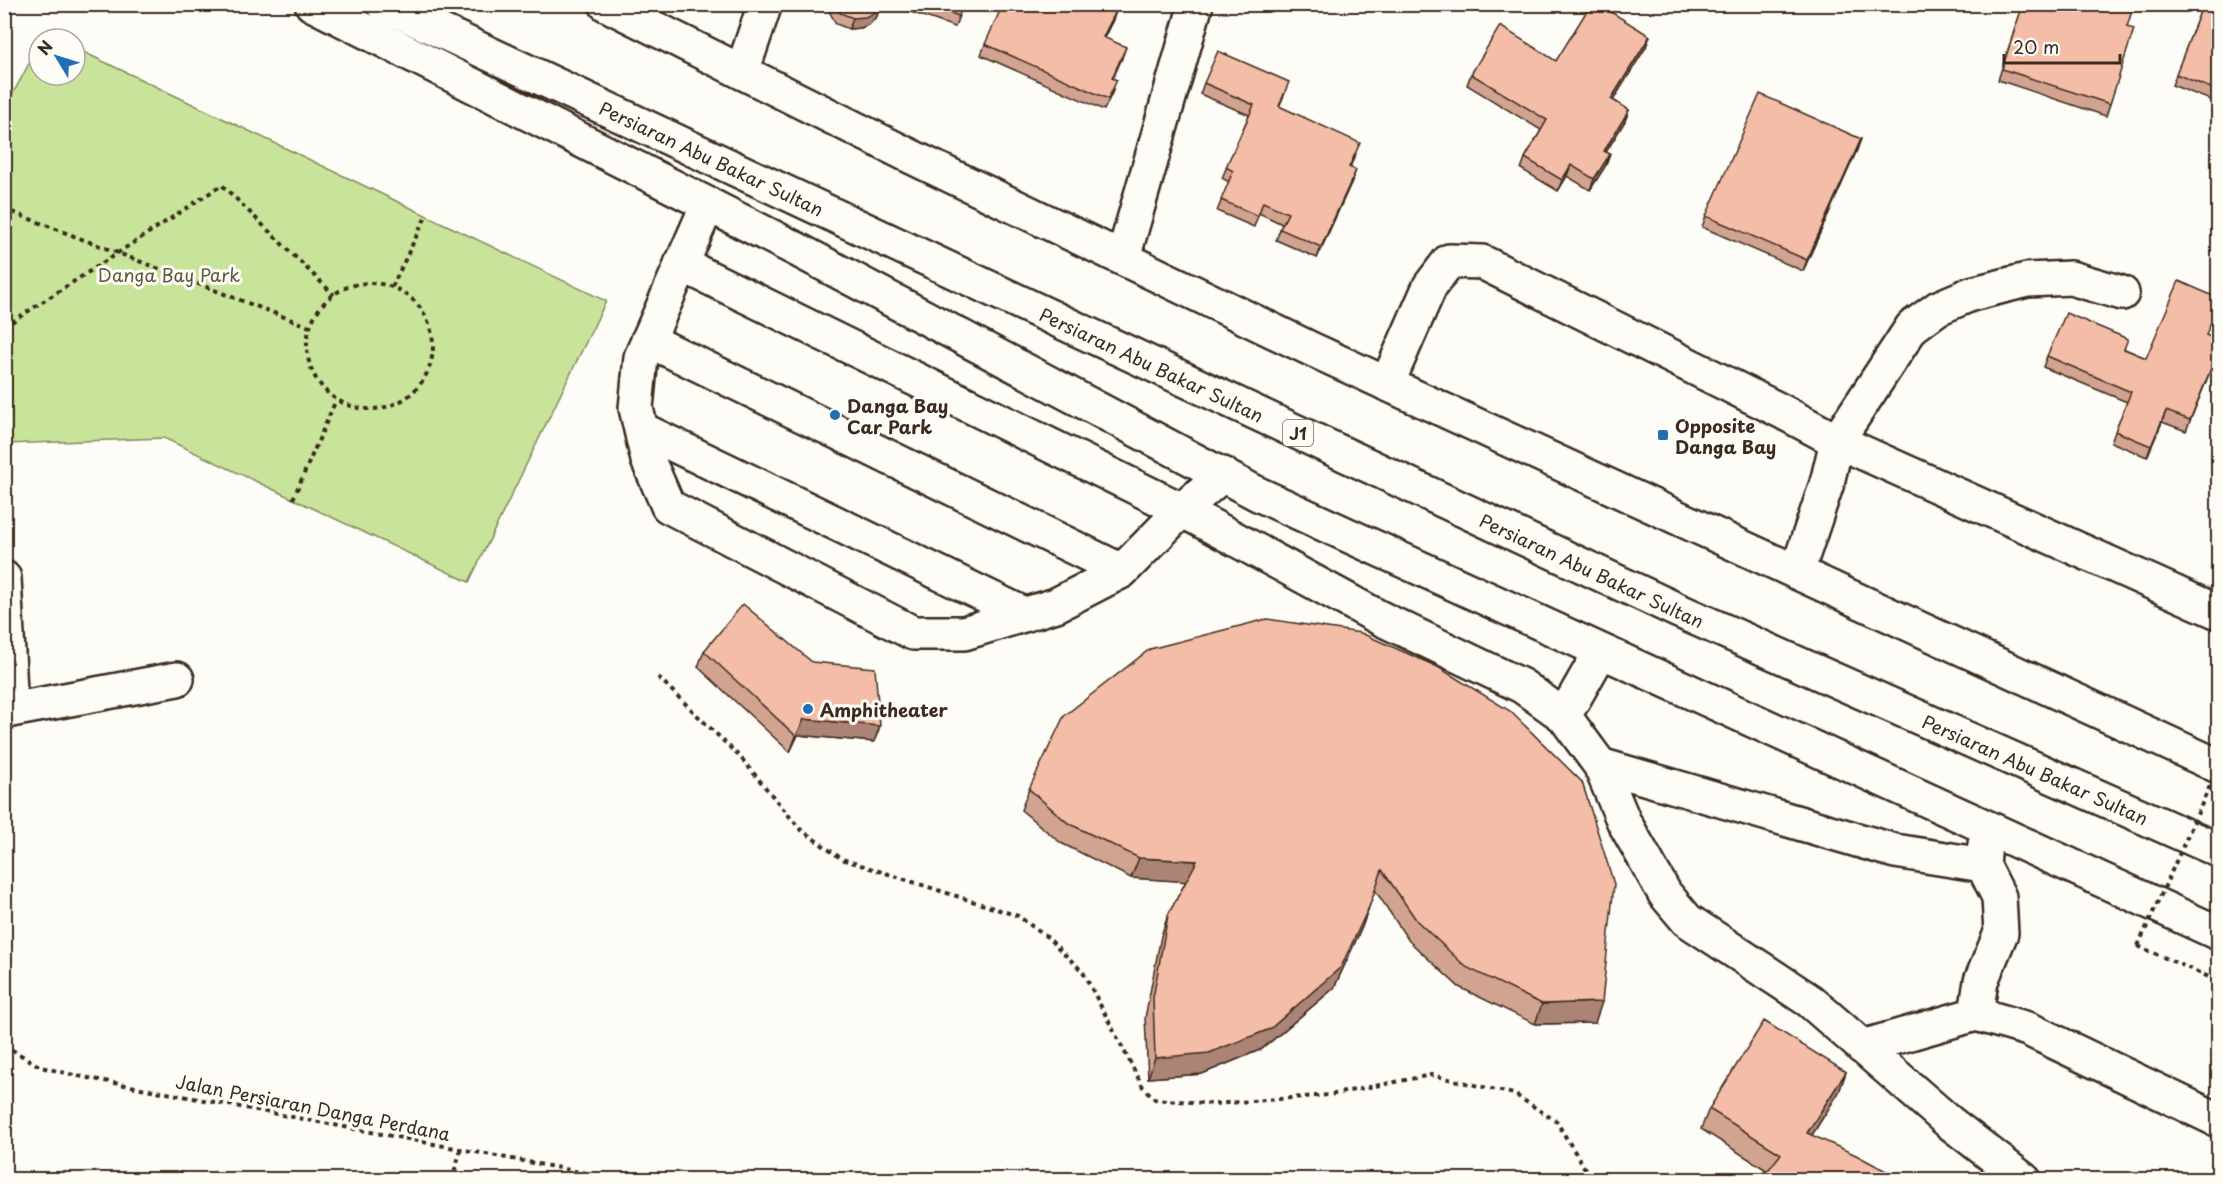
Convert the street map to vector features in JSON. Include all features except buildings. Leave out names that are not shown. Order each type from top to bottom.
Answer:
[{"type":"main road","points":[[312,4],[708,204],[1258,494],[2218,933]]},
{"type":"main road","name":"Persiaran Abu Bakar Sultan","points":[[383,4],[1677,610],[2218,850]]},
{"type":"main road","points":[[606,4],[912,157],[1387,384],[2218,767]]},
{"type":"main road","points":[[742,72],[765,4]]},
{"type":"main road","points":[[1123,258],[1196,4]]},
{"type":"main road","points":[[708,204],[641,357],[636,408],[648,460],[668,506],[913,633],[964,633],[1056,605],[1122,571],[1182,510],[1223,474]]},
{"type":"main road","points":[[1387,384],[1430,286],[1449,261],[1482,262],[1837,441],[2218,612]]},
{"type":"main road","points":[[681,264],[1182,510],[1380,618],[1522,686],[1564,716],[1600,765],[1624,822],[1665,894],[1687,920],[1810,1002],[1949,1122],[2025,1179]]},
{"type":"main road","points":[[1797,572],[1827,483],[1837,441],[1912,327],[1938,308],[1971,294],[2027,280],[2071,278],[2122,293]]},
{"type":"main road","points":[[648,340],[1122,571]]},
{"type":"main road","points":[[641,429],[1024,614]]},
{"type":"main road","points":[[4,578],[8,711],[177,679]]},
{"type":"main road","points":[[1564,716],[1601,651]]},
{"type":"main road","points":[[1600,765],[1895,851],[1983,865]]},
{"type":"main road","points":[[1976,1014],[1982,981],[2001,933],[1999,897],[1983,865],[1987,827]]},
{"type":"main road","points":[[1862,1047],[1976,1014],[2028,1029],[2218,1120]]},
{"type":"path","points":[[4,327],[120,254],[222,185],[334,295]]},
{"type":"path","points":[[4,209],[310,327]]},
{"type":"path","points":[[392,287],[426,216]]},
{"type":"path","points":[[372,283],[392,287],[410,297],[424,313],[432,332],[433,354],[426,374],[414,391],[396,403],[376,409],[355,408],[336,400],[320,386],[310,367],[307,347],[310,327],[320,309],[334,295],[352,286],[372,283]]},
{"type":"path","points":[[293,499],[336,400]]},
{"type":"path","points":[[658,677],[741,758],[800,829],[842,859],[1018,916],[1047,937],[1083,972],[1143,1087],[1155,1099],[1214,1104],[1318,1096],[1431,1075],[1514,1094],[1556,1121],[1592,1179]]},
{"type":"path","points":[[2218,767],[2138,945],[2218,981]]},
{"type":"path","name":"Jalan Persiaran Danga Perdana","points":[[4,1045],[41,1067],[69,1074],[622,1179]]},
{"type":"path","points":[[452,1179],[461,1149]]},
{"type":"green space","name":"Danga Bay Park","points":[[87,54],[606,301],[469,582],[164,438],[5,444],[5,97],[10,99],[27,67],[27,87],[87,87]]},
{"type":"place","name":"Danga Bay Car Park","points":[[835,415]]},
{"type":"place","name":"Opposite Danga Bay","points":[[1663,435]]},
{"type":"place","name":"Amphitheater","points":[[808,709]]}]
